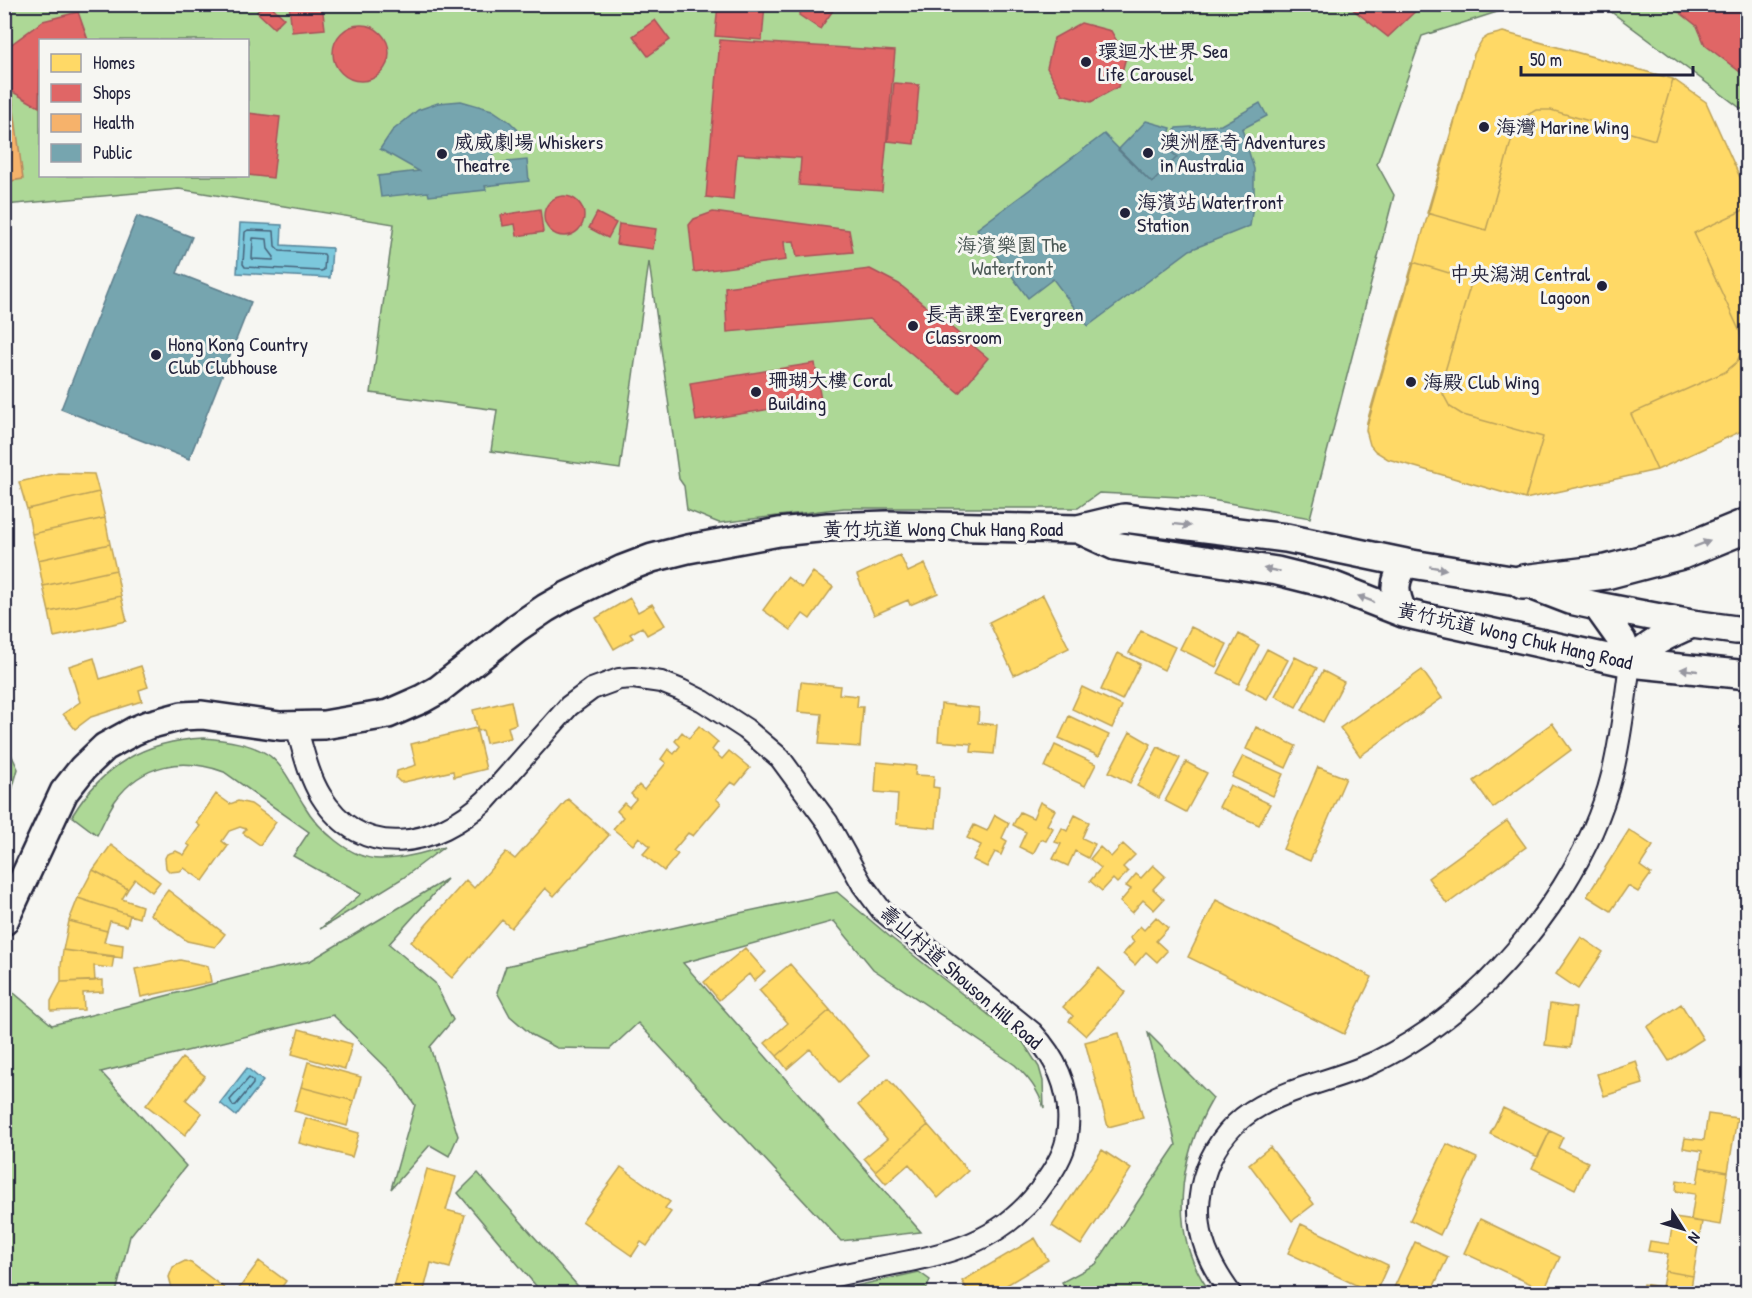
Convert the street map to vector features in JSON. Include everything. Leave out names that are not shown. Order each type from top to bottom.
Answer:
[{"type":"highway","points":[[1523,582],[1606,572],[1682,552],[1748,525]]},
{"type":"main road","name":"黃竹坑道 Wong Chuk Hang Road","points":[[4,921],[64,792],[83,768],[105,747],[134,731],[182,716],[217,716],[288,726],[348,722],[388,714],[438,690],[518,627],[567,596],[623,569],[679,551],[779,532],[846,526],[899,525],[1078,529],[1124,518],[1286,538],[1406,563],[1523,582],[1570,600],[1598,606],[1692,624],[1748,630]]},
{"type":"main road","name":"黃竹坑道 Wong Chuk Hang Road","points":[[1078,529],[1115,546],[1277,571],[1329,584],[1403,613],[1630,663],[1748,675]]},
{"type":"main road","points":[[1403,613],[1395,594],[1397,575],[1406,563]]},
{"type":"main road","points":[[1598,606],[1622,641],[1630,663],[1643,649],[1665,635],[1692,624]]},
{"type":"street","points":[[1231,1293],[1213,1267],[1206,1250],[1199,1213],[1204,1176],[1220,1143],[1231,1129],[1259,1106],[1366,1066],[1421,1036],[1466,1002],[1511,956],[1556,897],[1588,839],[1601,808],[1612,776],[1621,734],[1630,663]]},
{"type":"street","name":"壽山村道 Shouson Hill Road","points":[[288,726],[313,782],[328,807],[351,828],[371,839],[396,842],[440,831],[472,813],[569,706],[592,689],[612,681],[633,678],[661,682],[681,690],[703,701],[746,729],[780,758],[828,823],[862,885],[882,911],[1032,1032],[1044,1045],[1061,1075],[1066,1091],[1069,1127],[1066,1145],[1056,1167],[1042,1188],[1019,1214],[994,1232],[958,1250],[825,1278],[768,1293]]},
{"type":"green space","name":"海濱樂園 The Waterfront","points":[[5,5],[1519,5],[1422,36],[1377,164],[1394,195],[1310,518],[1201,498],[1099,493],[1078,508],[844,508],[719,523],[687,510],[684,486],[679,479],[649,262],[620,469],[491,451],[497,410],[371,393],[394,224],[179,189],[5,205]]},
{"type":"green space","points":[[1602,5],[1747,5],[1747,113]]},
{"type":"green space","points":[[204,738],[247,745],[270,756],[285,773],[318,824],[336,841],[357,854],[369,858],[388,859],[444,847],[403,878],[320,929],[361,894],[293,856],[309,832],[224,772],[193,765],[164,767],[151,771],[126,788],[115,801],[97,835],[72,816],[97,783],[127,759],[162,744]]},
{"type":"green space","points":[[5,741],[18,769],[5,815]]},
{"type":"green space","points":[[447,879],[389,944],[435,983],[453,1020],[430,1047],[458,1136],[449,1156],[430,1145],[391,1189],[415,1105],[395,1076],[333,1015],[101,1072],[186,1166],[130,1236],[116,1293],[5,1293],[5,979],[14,993],[52,1025],[310,961]]},
{"type":"green space","points":[[837,892],[1023,1042],[1039,1067],[1043,1081],[1044,1108],[1032,1085],[1015,1065],[873,969],[834,921],[683,963],[921,1232],[841,1241],[638,1023],[610,1049],[557,1048],[532,1035],[510,1016],[497,992],[506,966]]},
{"type":"green space","points":[[1148,1033],[1213,1098],[1192,1145],[1185,1171],[1182,1196],[1183,1221],[1188,1246],[1197,1270],[1211,1293],[1068,1293],[1062,1282],[1096,1264],[1176,1145]]},
{"type":"green space","points":[[478,1173],[584,1293],[542,1293],[458,1193]]},
{"type":"green space","points":[[919,1272],[930,1280],[925,1293],[824,1293]]},
{"type":"water","points":[[240,223],[282,225],[281,245],[332,248],[330,278],[237,273]]},
{"type":"water","points":[[247,1068],[263,1081],[236,1116],[220,1103]]},
{"type":"building: Homes","name":"海灣 Marine Wing","points":[[1503,32],[1673,79],[1655,140],[1551,110],[1536,110],[1522,118],[1514,131],[1486,230],[1427,213],[1474,54],[1482,40]]},
{"type":"building: Homes","points":[[1503,32],[1673,79],[1706,102],[1748,195],[1748,428],[1657,470],[1525,499],[1388,459],[1370,445],[1366,430],[1474,54],[1482,40]]},
{"type":"building: Homes","points":[[1748,208],[1748,428],[1657,470],[1631,414],[1725,372],[1737,362],[1743,347],[1740,332],[1694,233]]},
{"type":"building: Homes","name":"海殿 Club Wing","points":[[1413,262],[1472,280],[1443,378],[1443,394],[1450,407],[1463,415],[1543,437],[1525,499],[1388,459],[1370,445],[1366,430],[1367,422]]},
{"type":"building: Homes","points":[[58,473],[94,474],[99,492],[27,509],[19,482]]},
{"type":"building: Homes","points":[[99,492],[105,518],[32,534],[27,509]]},
{"type":"building: Homes","points":[[105,518],[110,544],[38,560],[32,534]]},
{"type":"building: Homes","points":[[110,544],[116,570],[43,586],[38,560]]},
{"type":"building: Homes","points":[[900,555],[908,572],[925,564],[938,593],[910,605],[908,600],[874,615],[857,575]]},
{"type":"building: Homes","points":[[116,570],[121,596],[49,612],[43,586]]},
{"type":"building: Homes","points":[[813,572],[833,587],[810,619],[803,614],[791,630],[763,610],[787,577],[802,588]]},
{"type":"building: Homes","points":[[1043,595],[1069,648],[1014,675],[989,622]]},
{"type":"building: Homes","points":[[121,596],[127,621],[54,637],[49,612]]},
{"type":"building: Homes","points":[[630,598],[638,612],[652,604],[665,625],[647,635],[642,627],[630,634],[633,638],[614,649],[596,618]]},
{"type":"building: Homes","points":[[1191,627],[1227,644],[1216,667],[1180,649]]},
{"type":"building: Homes","points":[[1141,631],[1175,647],[1164,670],[1129,653]]},
{"type":"building: Homes","points":[[1239,634],[1259,645],[1239,684],[1218,673]]},
{"type":"building: Homes","points":[[1267,649],[1288,660],[1267,699],[1246,688]]},
{"type":"building: Homes","points":[[1118,653],[1140,664],[1122,700],[1101,690]]},
{"type":"building: Homes","points":[[1295,657],[1317,668],[1296,707],[1275,696]]},
{"type":"building: Homes","points":[[94,658],[100,679],[141,666],[148,687],[139,690],[142,701],[91,717],[75,729],[63,714],[80,702],[69,666]]},
{"type":"building: Homes","points":[[1422,670],[1442,698],[1360,756],[1340,728]]},
{"type":"building: Homes","points":[[1323,671],[1344,682],[1323,722],[1302,710]]},
{"type":"building: Homes","points":[[801,682],[840,686],[839,694],[858,696],[857,707],[863,707],[860,747],[819,744],[822,714],[798,712]]},
{"type":"building: Homes","points":[[1082,687],[1122,706],[1112,728],[1072,709]]},
{"type":"building: Homes","points":[[511,701],[516,724],[508,727],[511,738],[486,743],[483,730],[478,731],[473,710]]},
{"type":"building: Homes","points":[[941,704],[979,708],[978,723],[997,725],[994,754],[971,752],[972,744],[938,741]]},
{"type":"building: Homes","points":[[1069,716],[1109,735],[1099,756],[1059,738]]},
{"type":"building: Homes","points":[[1552,723],[1571,750],[1493,808],[1474,781]]},
{"type":"building: Homes","points":[[699,726],[718,742],[712,750],[722,759],[729,751],[750,768],[736,785],[731,782],[716,799],[721,803],[693,836],[688,833],[673,851],[678,854],[664,871],[643,854],[650,846],[639,837],[633,845],[613,829],[623,817],[617,811],[624,803],[629,807],[636,799],[631,794],[639,785],[644,790],[666,763],[661,759],[668,749],[674,754],[680,746],[675,741],[682,732],[689,738]]},
{"type":"building: Homes","points":[[1256,727],[1296,746],[1286,768],[1246,749]]},
{"type":"building: Homes","points":[[476,728],[486,769],[454,777],[453,771],[404,782],[396,778],[397,771],[416,765],[411,744]]},
{"type":"building: Homes","points":[[1130,732],[1151,744],[1130,783],[1109,772]]},
{"type":"building: Homes","points":[[1055,745],[1096,764],[1085,786],[1045,767]]},
{"type":"building: Homes","points":[[1158,747],[1180,758],[1159,798],[1137,786]]},
{"type":"building: Homes","points":[[1243,756],[1283,774],[1273,796],[1232,777]]},
{"type":"building: Homes","points":[[877,762],[916,766],[915,775],[934,776],[933,787],[939,788],[936,828],[896,824],[898,794],[875,792]]},
{"type":"building: Homes","points":[[1186,762],[1207,773],[1186,812],[1165,801]]},
{"type":"building: Homes","points":[[1318,767],[1346,778],[1310,861],[1283,849]]},
{"type":"building: Homes","points":[[1230,785],[1270,804],[1259,825],[1219,807]]},
{"type":"building: Homes","points":[[216,794],[230,804],[238,801],[251,804],[276,822],[260,845],[243,833],[246,829],[240,827],[229,831],[222,841],[228,846],[203,881],[184,868],[170,872],[166,868],[167,854],[176,851],[184,855],[190,846],[187,844],[200,826],[196,823]]},
{"type":"building: Homes","points":[[568,799],[609,835],[554,896],[545,888],[511,928],[502,920],[452,978],[411,942],[466,880],[474,888],[506,852],[515,859]]},
{"type":"building: Homes","points":[[1040,802],[1055,810],[1047,825],[1053,828],[1046,841],[1041,839],[1033,854],[1019,847],[1026,832],[1013,825],[1020,812],[1033,818]]},
{"type":"building: Homes","points":[[995,815],[1009,823],[1002,838],[1007,841],[1001,855],[995,852],[987,867],[973,860],[981,845],[967,838],[974,825],[987,831]]},
{"type":"building: Homes","points":[[1075,815],[1089,822],[1082,838],[1095,844],[1088,858],[1075,851],[1068,866],[1053,859],[1061,844],[1055,842],[1062,828],[1067,831]]},
{"type":"building: Homes","points":[[1507,821],[1526,847],[1447,904],[1428,878]]},
{"type":"building: Homes","points":[[1629,830],[1653,846],[1640,866],[1651,874],[1638,892],[1628,886],[1611,911],[1587,896]]},
{"type":"building: Homes","points":[[1123,844],[1135,855],[1123,867],[1128,872],[1117,883],[1113,879],[1102,891],[1090,881],[1101,868],[1090,859],[1100,847],[1111,857]]},
{"type":"building: Homes","points":[[111,845],[160,882],[152,892],[135,879],[128,889],[93,870]]},
{"type":"building: Homes","points":[[1153,865],[1165,876],[1153,889],[1164,899],[1154,910],[1143,900],[1132,913],[1120,902],[1131,889],[1126,886],[1136,874],[1141,878]]},
{"type":"building: Homes","points":[[93,870],[128,889],[122,899],[142,906],[139,918],[78,898]]},
{"type":"building: Homes","points":[[168,890],[225,934],[215,947],[187,941],[150,914]]},
{"type":"building: Homes","points":[[78,898],[130,915],[127,926],[110,921],[107,931],[69,921]]},
{"type":"building: Homes","points":[[1216,900],[1372,977],[1344,1034],[1188,957]]},
{"type":"building: Homes","points":[[1156,917],[1168,928],[1156,941],[1167,951],[1157,962],[1146,952],[1135,965],[1123,954],[1134,942],[1130,938],[1140,926],[1144,930]]},
{"type":"building: Homes","points":[[69,921],[107,931],[104,942],[123,945],[122,958],[63,950]]},
{"type":"building: Homes","points":[[1581,937],[1603,952],[1578,989],[1556,974]]},
{"type":"building: Homes","points":[[745,948],[765,971],[754,981],[749,974],[719,1000],[704,982]]},
{"type":"building: Homes","points":[[63,950],[114,956],[112,968],[94,966],[95,981],[61,982]]},
{"type":"building: Homes","points":[[180,960],[208,966],[211,982],[141,997],[135,969]]},
{"type":"building: Homes","points":[[790,964],[830,1010],[777,1056],[765,1043],[788,1023],[759,990]]},
{"type":"building: Homes","points":[[1099,968],[1126,992],[1086,1036],[1069,1021],[1073,1016],[1063,1007]]},
{"type":"building: Homes","points":[[103,980],[103,992],[83,993],[84,1010],[51,1011],[51,1001],[61,982]]},
{"type":"building: Homes","points":[[1550,1004],[1576,1008],[1570,1048],[1545,1045]]},
{"type":"building: Homes","points":[[1681,1004],[1703,1039],[1669,1061],[1647,1027]]},
{"type":"building: Homes","points":[[830,1010],[869,1056],[839,1082],[810,1049],[787,1069],[777,1056]]},
{"type":"building: Homes","points":[[299,1029],[352,1044],[345,1069],[292,1054]]},
{"type":"building: Homes","points":[[1119,1033],[1143,1118],[1108,1127],[1085,1042]]},
{"type":"building: Homes","points":[[182,1058],[205,1076],[186,1100],[202,1113],[185,1135],[146,1105]]},
{"type":"building: Homes","points":[[1636,1061],[1643,1084],[1604,1096],[1597,1074]]},
{"type":"building: Homes","points":[[308,1062],[361,1077],[354,1101],[301,1087]]},
{"type":"building: Homes","points":[[888,1079],[928,1125],[875,1171],[864,1158],[887,1139],[858,1105]]},
{"type":"building: Homes","points":[[301,1087],[354,1101],[347,1126],[294,1111]]},
{"type":"building: Homes","points":[[1503,1108],[1550,1131],[1538,1157],[1490,1134]]},
{"type":"building: Homes","points":[[1708,1114],[1737,1118],[1728,1172],[1700,1167],[1702,1151],[1683,1148],[1685,1138],[1704,1140]]},
{"type":"building: Homes","points":[[306,1118],[359,1133],[352,1157],[299,1143]]},
{"type":"building: Homes","points":[[928,1125],[968,1171],[938,1198],[909,1164],[886,1184],[875,1171]]},
{"type":"building: Homes","points":[[1550,1131],[1563,1137],[1558,1148],[1588,1162],[1575,1189],[1532,1168]]},
{"type":"building: Homes","points":[[1447,1144],[1477,1158],[1440,1235],[1410,1220]]},
{"type":"building: Homes","points":[[1270,1147],[1314,1204],[1292,1221],[1249,1164]]},
{"type":"building: Homes","points":[[1102,1150],[1131,1169],[1081,1245],[1052,1226]]},
{"type":"building: Homes","points":[[621,1167],[670,1202],[665,1208],[671,1212],[647,1246],[641,1242],[632,1256],[582,1221]]},
{"type":"building: Homes","points":[[1700,1167],[1728,1172],[1720,1225],[1691,1220],[1695,1194],[1676,1191],[1677,1180],[1697,1183]]},
{"type":"building: Homes","points":[[427,1169],[456,1177],[446,1210],[465,1215],[450,1268],[431,1263],[423,1294],[418,1294],[394,1287]]},
{"type":"building: Homes","points":[[1674,1218],[1702,1222],[1693,1276],[1665,1271],[1668,1254],[1648,1251],[1650,1241],[1669,1244]]},
{"type":"building: Homes","points":[[1480,1219],[1560,1257],[1544,1290],[1464,1253]]},
{"type":"building: Homes","points":[[1301,1224],[1388,1265],[1375,1294],[1288,1253]]},
{"type":"building: Homes","points":[[1035,1238],[1048,1260],[992,1294],[970,1294],[962,1281]]},
{"type":"building: Homes","points":[[1415,1242],[1448,1257],[1430,1294],[1391,1294]]},
{"type":"building: Homes","points":[[185,1261],[191,1263],[232,1294],[180,1294],[172,1288],[169,1277],[173,1267]]},
{"type":"building: Homes","points":[[259,1261],[286,1281],[277,1294],[235,1294]]},
{"type":"building: Homes","points":[[1665,1271],[1693,1276],[1690,1294],[1641,1294],[1643,1284],[1662,1287]]},
{"type":"building: Shops","points":[[264,4],[269,4],[284,18],[274,28],[257,12]]},
{"type":"building: Shops","points":[[289,4],[322,4],[325,29],[292,32]]},
{"type":"building: Shops","points":[[544,4],[588,4],[588,6],[544,7]]},
{"type":"building: Shops","points":[[718,4],[765,4],[762,40],[715,36]]},
{"type":"building: Shops","points":[[806,4],[827,4],[834,9],[820,29],[799,15]]},
{"type":"building: Shops","points":[[1346,4],[1423,4],[1388,37]]},
{"type":"building: Shops","points":[[1669,4],[1748,4],[1748,78],[1705,45],[1697,26]]},
{"type":"building: Shops","points":[[78,12],[88,39],[39,39],[39,107],[4,87],[5,49],[43,21]]},
{"type":"building: Shops","points":[[655,20],[670,40],[648,56],[633,36]]},
{"type":"building: Shops","name":"環迴水世界 Sea Life Carousel","points":[[1081,23],[1111,31],[1126,57],[1118,87],[1091,102],[1062,94],[1047,68],[1054,38]]},
{"type":"building: Shops","points":[[356,25],[366,25],[381,33],[387,42],[389,53],[387,64],[381,73],[366,81],[356,81],[345,76],[338,69],[333,58],[333,48],[338,37],[345,30]]},
{"type":"building: Shops","points":[[720,40],[895,51],[882,191],[799,185],[801,158],[737,154],[733,200],[706,197]]},
{"type":"building: Shops","points":[[894,83],[919,85],[914,144],[888,141]]},
{"type":"building: Shops","points":[[249,113],[280,117],[273,178],[249,175]]},
{"type":"building: Shops","points":[[564,196],[572,197],[578,202],[583,208],[583,224],[578,230],[572,235],[564,236],[556,235],[550,230],[545,224],[544,216],[545,208],[550,202],[556,197]]},
{"type":"building: Shops","points":[[540,209],[543,232],[517,236],[515,224],[503,226],[501,215]]},
{"type":"building: Shops","points":[[713,212],[849,230],[853,252],[797,257],[794,241],[784,242],[786,260],[694,272],[689,225],[694,219]]},
{"type":"building: Shops","points":[[597,213],[616,223],[608,238],[589,228]]},
{"type":"building: Shops","points":[[619,224],[656,229],[653,249],[616,244]]},
{"type":"building: Shops","name":"長青課室 Evergreen Classroom","points":[[870,269],[899,284],[988,358],[959,393],[870,319],[727,332],[725,287]]},
{"type":"building: Shops","name":"珊瑚大樓 Coral Building","points":[[815,363],[821,401],[696,421],[690,383]]},
{"type":"building: Health","points":[[12,94],[23,179],[4,182],[4,95]]},
{"type":"building: Public","name":"威威劇場 Whiskers Theatre","points":[[461,101],[492,110],[518,130],[484,164],[527,160],[529,181],[485,186],[486,190],[429,196],[428,192],[381,197],[378,176],[419,171],[380,149],[392,131],[418,110],[438,103]]},
{"type":"building: Public","name":"海濱站 Waterfront Station","points":[[1260,103],[1267,116],[1242,129],[1254,169],[1254,199],[1250,226],[1190,250],[1088,326],[1053,279],[1028,298],[977,229],[1104,134],[1152,183],[1177,157],[1168,149],[1176,128],[1221,125]]},
{"type":"building: Public","points":[[1146,121],[1171,128],[1166,147],[1177,157],[1152,183],[1118,150]]},
{"type":"building: Public","name":"Hong Kong Country Club Clubhouse","points":[[137,216],[192,237],[177,273],[251,302],[189,459],[61,409]]},
{"type":"place","name":"環迴水世界 Sea Life Carousel","points":[[1086,62]]},
{"type":"place","name":"海灣 Marine Wing","points":[[1484,127]]},
{"type":"place","name":"澳洲歷奇 Adventures in Australia","points":[[1148,153]]},
{"type":"place","name":"威威劇場 Whiskers Theatre","points":[[442,154]]},
{"type":"place","name":"海濱站 Waterfront Station","points":[[1125,213]]},
{"type":"place","name":"中央潟湖 Central Lagoon","points":[[1602,286]]},
{"type":"place","name":"長青課室 Evergreen Classroom","points":[[913,326]]},
{"type":"place","name":"Hong Kong Country Club Clubhouse","points":[[156,355]]},
{"type":"place","name":"海殿 Club Wing","points":[[1411,382]]},
{"type":"place","name":"珊瑚大樓 Coral Building","points":[[756,392]]}]
